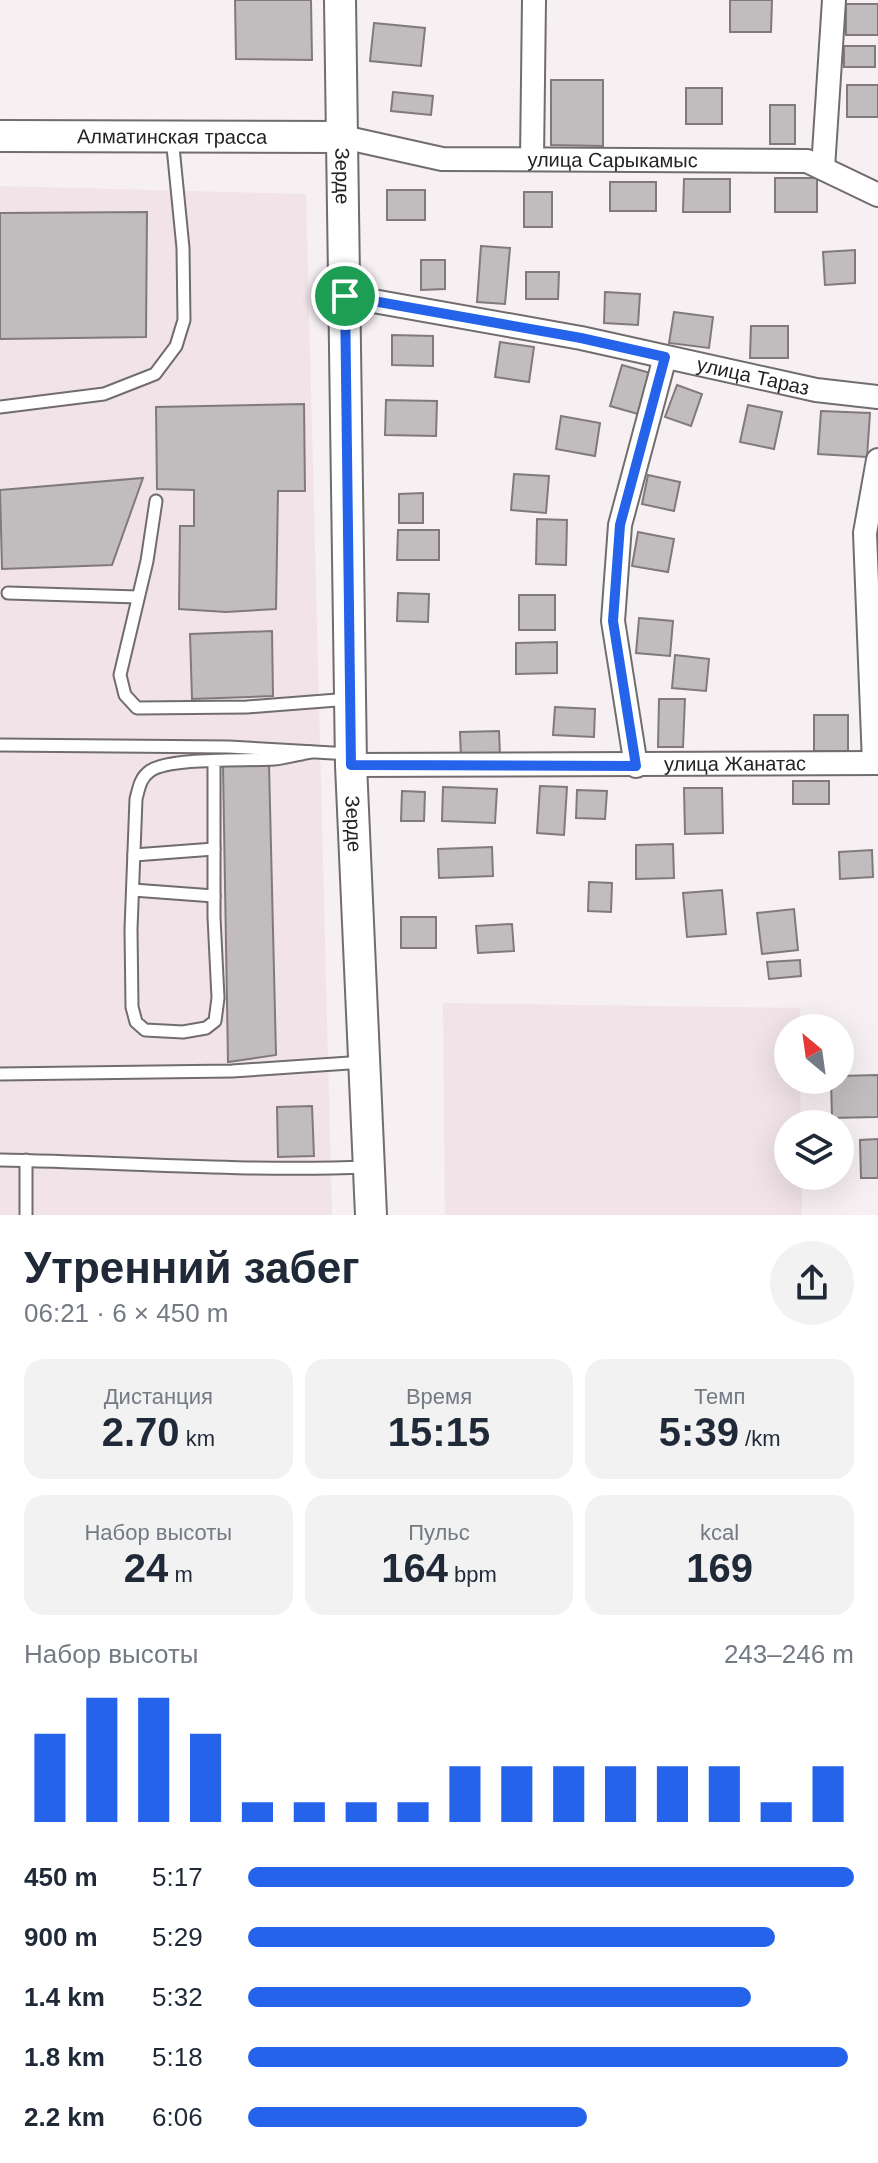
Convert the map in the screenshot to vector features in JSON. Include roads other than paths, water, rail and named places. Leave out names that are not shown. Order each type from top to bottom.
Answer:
[{"type":"street","name":"Зерде","points":[[340,0],[351,760],[371,1215]]},
{"type":"street","points":[[532,159],[534,0]]},
{"type":"street","points":[[823,168],[834,0]]},
{"type":"street","name":"Алматинская трасса","points":[[0,136],[343,137]]},
{"type":"street","name":"улица Сарыкамыс","points":[[343,137],[442,159],[807,161],[878,195]]},
{"type":"street","name":"улица Тараз","points":[[345,296],[581,338],[816,390],[878,397]]},
{"type":"street","points":[[636,766],[613,621],[620,525],[665,357]]},
{"type":"street","points":[[876,763],[873,613],[865,533],[878,460]]},
{"type":"street","name":"улица Жанатас","points":[[351,760],[636,766],[876,763]]},
{"type":"lane","points":[[0,407],[104,394],[155,374],[176,346],[184,320],[183,248],[172,137]]},
{"type":"lane","points":[[156,501],[147,561],[120,675],[125,695],[137,708],[247,707],[350,699]]},
{"type":"lane","points":[[8,593],[138,597]]},
{"type":"lane","points":[[0,745],[229,747],[311,752],[351,760]]},
{"type":"lane","points":[[214,761],[218,998],[215,1021],[206,1028],[183,1032],[145,1030],[136,1022],[132,1007],[136,799],[141,780],[151,770],[168,765],[214,761],[276,759],[311,752]]},
{"type":"lane","points":[[134,855],[214,849]]},
{"type":"lane","points":[[133,890],[214,896]]},
{"type":"lane","points":[[0,1074],[232,1071],[364,1062]]},
{"type":"lane","points":[[0,1160],[116,1161],[273,1170],[369,1167]]},
{"type":"lane","points":[[26,1160],[26,1215]]}]
